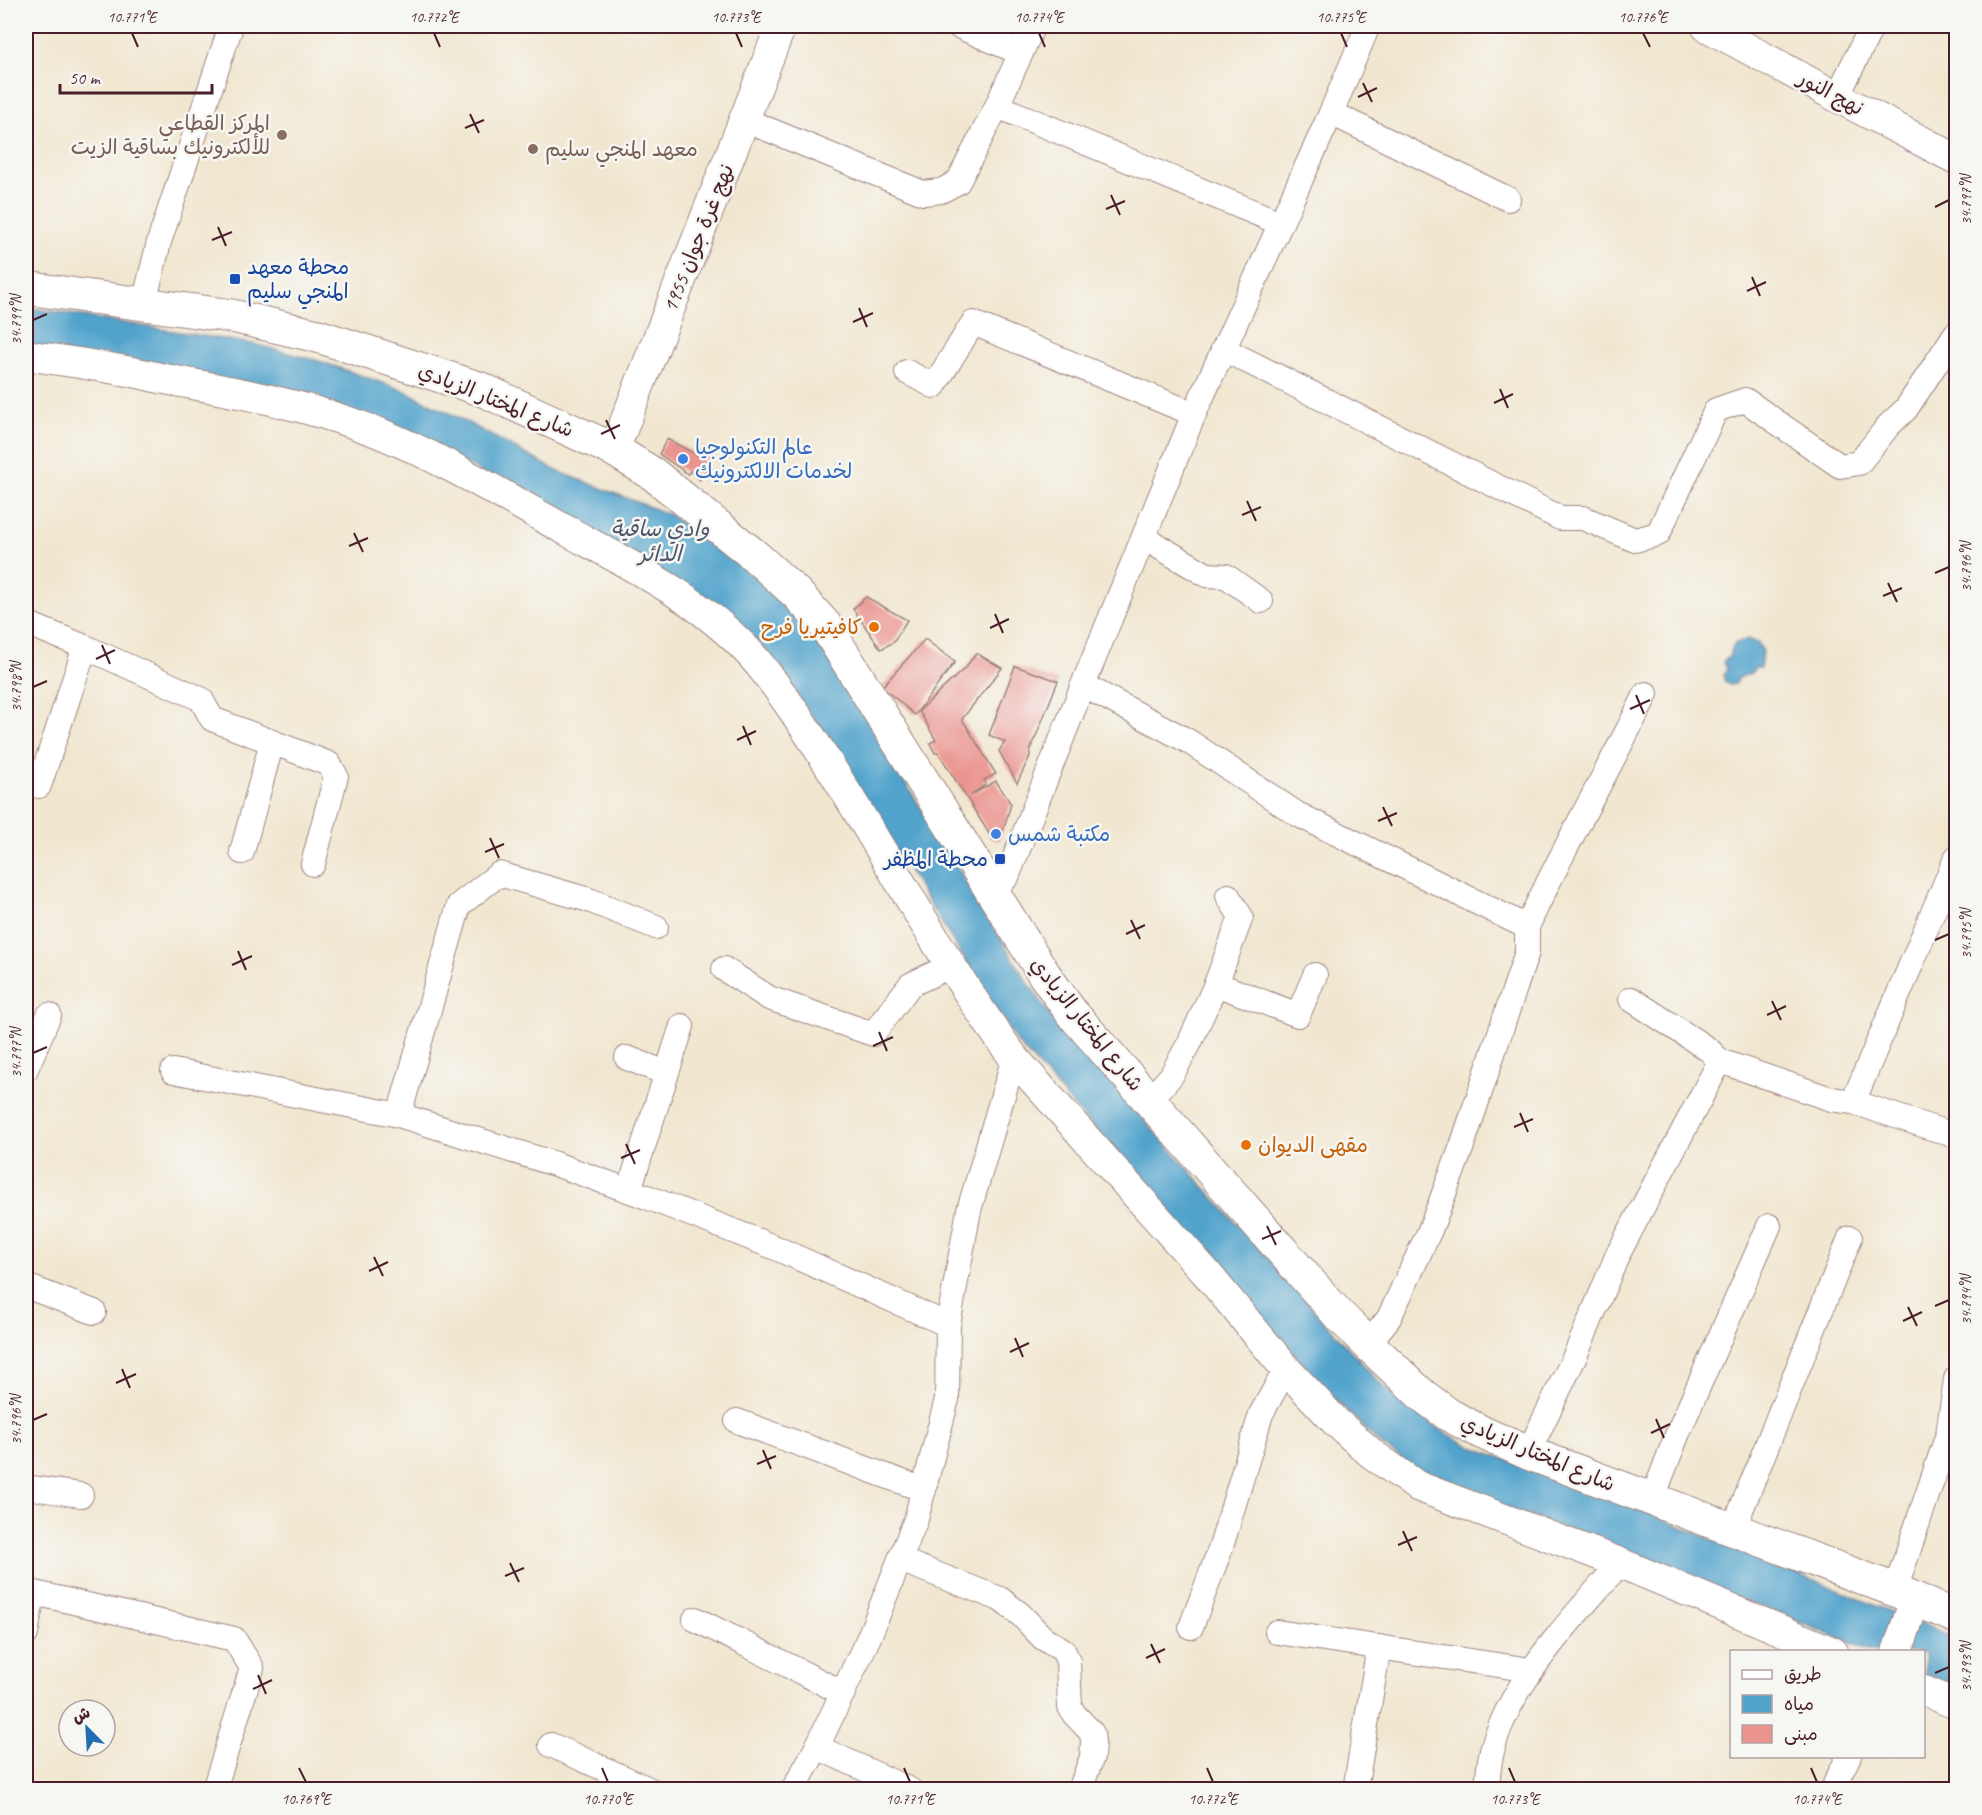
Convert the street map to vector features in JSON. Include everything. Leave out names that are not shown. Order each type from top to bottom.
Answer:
[{"type":"main road","name":"شارع المختار الزيادي","points":[[26,288],[232,316],[318,336],[481,389],[614,450],[653,474],[755,556],[797,594],[825,625],[1044,975],[1071,1012],[1337,1313],[1422,1395],[1449,1415],[1528,1453],[1905,1595],[1956,1617]]},
{"type":"street","points":[[144,303],[159,242],[231,26]]},
{"type":"street","name":"نهج غرة جوان 1955","points":[[614,450],[781,26]]},
{"type":"street","points":[[958,26],[1022,53]]},
{"type":"street","points":[[745,120],[923,192],[941,191],[958,182],[997,106],[1033,26]]},
{"type":"street","points":[[991,891],[1007,878],[1194,414],[1331,113],[1368,26]]},
{"type":"street","name":"نهج النور","points":[[1706,26],[1837,98],[1956,159]]},
{"type":"street","points":[[1837,98],[1872,26]]},
{"type":"street","points":[[997,106],[1280,223]]},
{"type":"street","points":[[1331,113],[1508,199]]},
{"type":"street","points":[[907,372],[934,386],[973,323],[1194,414]]},
{"type":"street","points":[[1223,349],[1560,518],[1583,518],[1635,540],[1658,534],[1716,410],[1745,400],[1840,466],[1859,463],[1889,425],[1906,409],[1956,333]]},
{"type":"street","points":[[26,355],[122,370],[269,399],[317,412],[378,433],[441,463],[583,539],[689,601],[721,626],[757,662],[785,697],[986,1020],[1014,1058],[1208,1275],[1286,1369],[1350,1435],[1417,1486],[1620,1563],[1828,1650]]},
{"type":"street","points":[[1144,538],[1207,575],[1226,576],[1261,601]]},
{"type":"street","points":[[26,623],[201,699],[212,719],[329,764],[336,776],[313,864]]},
{"type":"street","points":[[39,786],[85,647]]},
{"type":"street","points":[[1083,685],[1188,741],[1298,814],[1527,927]]},
{"type":"street","points":[[1368,1344],[1389,1318],[1430,1230],[1461,1149],[1527,952],[1527,927],[1542,892],[1646,694]]},
{"type":"street","points":[[242,852],[272,742]]},
{"type":"street","points":[[1853,1102],[1956,858]]},
{"type":"street","points":[[399,1115],[459,905],[478,888],[499,874],[589,900],[656,927]]},
{"type":"street","points":[[1149,1101],[1172,1076],[1216,984],[1241,917],[1228,896]]},
{"type":"street","points":[[724,969],[769,998],[873,1034],[910,985],[952,965]]},
{"type":"street","points":[[1216,984],[1298,1015],[1315,975]]},
{"type":"street","points":[[1631,999],[1709,1050],[1720,1061],[1831,1099],[1853,1102],[1956,1136]]},
{"type":"street","points":[[26,1069],[49,1015]]},
{"type":"street","points":[[629,1190],[681,1026]]},
{"type":"street","points":[[627,1058],[666,1073]]},
{"type":"street","points":[[794,1790],[817,1748],[869,1637],[916,1519],[947,1399],[948,1324],[969,1210],[1014,1058]]},
{"type":"street","points":[[1528,1453],[1575,1356],[1618,1254],[1720,1061]]},
{"type":"street","points":[[173,1071],[399,1115],[555,1164],[629,1190],[776,1248],[948,1324]]},
{"type":"street","points":[[1652,1500],[1681,1426],[1769,1227]]},
{"type":"street","points":[[1733,1530],[1850,1238]]},
{"type":"street","points":[[26,1286],[94,1312]]},
{"type":"street","points":[[1191,1627],[1221,1547],[1261,1414],[1286,1369]]},
{"type":"street","points":[[1897,1650],[1905,1595],[1948,1434],[1956,1379]]},
{"type":"street","points":[[737,1421],[924,1490]]},
{"type":"street","points":[[26,1488],[81,1495]]},
{"type":"street","points":[[900,1560],[1000,1599],[1020,1614],[1043,1638],[1063,1650],[1068,1661],[1070,1707],[1092,1733],[1092,1757],[1080,1790]]},
{"type":"street","points":[[1488,1790],[1488,1768],[1494,1741],[1510,1705],[1531,1670],[1620,1563]]},
{"type":"street","points":[[26,1634],[29,1592],[234,1639],[252,1668],[214,1790]]},
{"type":"street","points":[[695,1619],[843,1693]]},
{"type":"street","points":[[1277,1632],[1531,1670]]},
{"type":"street","points":[[1355,1790],[1379,1647]]},
{"type":"street","points":[[1925,1692],[1956,1704]]},
{"type":"street","points":[[551,1745],[651,1790]]},
{"type":"street","points":[[817,1748],[910,1790]]},
{"type":"street","points":[[1832,1790],[1848,1758]]},
{"type":"water","name":"وادي ساقية الدائر","points":[[26,307],[253,344],[319,361],[403,390],[557,471],[670,515],[763,583],[806,629],[836,669],[1026,980],[1049,1013],[1377,1380],[1409,1408],[1468,1445],[1650,1514],[1956,1638],[1956,1686],[1925,1673],[1925,1650],[1868,1650],[1454,1488],[1416,1469],[1379,1443],[1326,1390],[1016,1041],[780,667],[747,630],[465,463],[26,346]]},
{"type":"water","points":[[1748,639],[1758,643],[1763,652],[1760,668],[1755,668],[1751,673],[1739,678],[1735,684],[1729,685],[1724,680],[1727,669],[1723,662],[1729,657],[1734,644]]},
{"type":"building","points":[[667,439],[697,455],[700,447],[713,453],[700,480],[690,471],[688,474],[659,454]]},
{"type":"building","points":[[866,597],[907,620],[894,642],[881,649],[853,609]]},
{"type":"building","points":[[925,639],[955,662],[915,715],[882,687]]},
{"type":"building","points":[[976,653],[1002,668],[962,719],[996,774],[984,780],[986,784],[971,795],[996,781],[1011,804],[1000,840],[993,840],[938,752],[935,753],[930,743],[936,740],[919,711],[966,667]]},
{"type":"building","points":[[1015,666],[1058,681],[1030,756],[1017,783],[999,751],[1005,742],[989,735]]},
{"type":"place","name":"المركز القطاعي للألكترونيك بساقية الزيت","points":[[282,135]]},
{"type":"place","name":"معهد المنجي سليم","points":[[533,149]]},
{"type":"place","name":"محطة معهد المنجي سليم","points":[[235,279]]},
{"type":"place","name":"عالم التكنولوجيا لخدمات الالكترونيك","points":[[683,459]]},
{"type":"place","name":"كافيتيريا فرح","points":[[874,627]]},
{"type":"place","name":"مكتبة شمس","points":[[996,834]]},
{"type":"place","name":"محطة المظفر","points":[[1000,859]]},
{"type":"place","name":"مقهى الديوان","points":[[1246,1145]]}]
